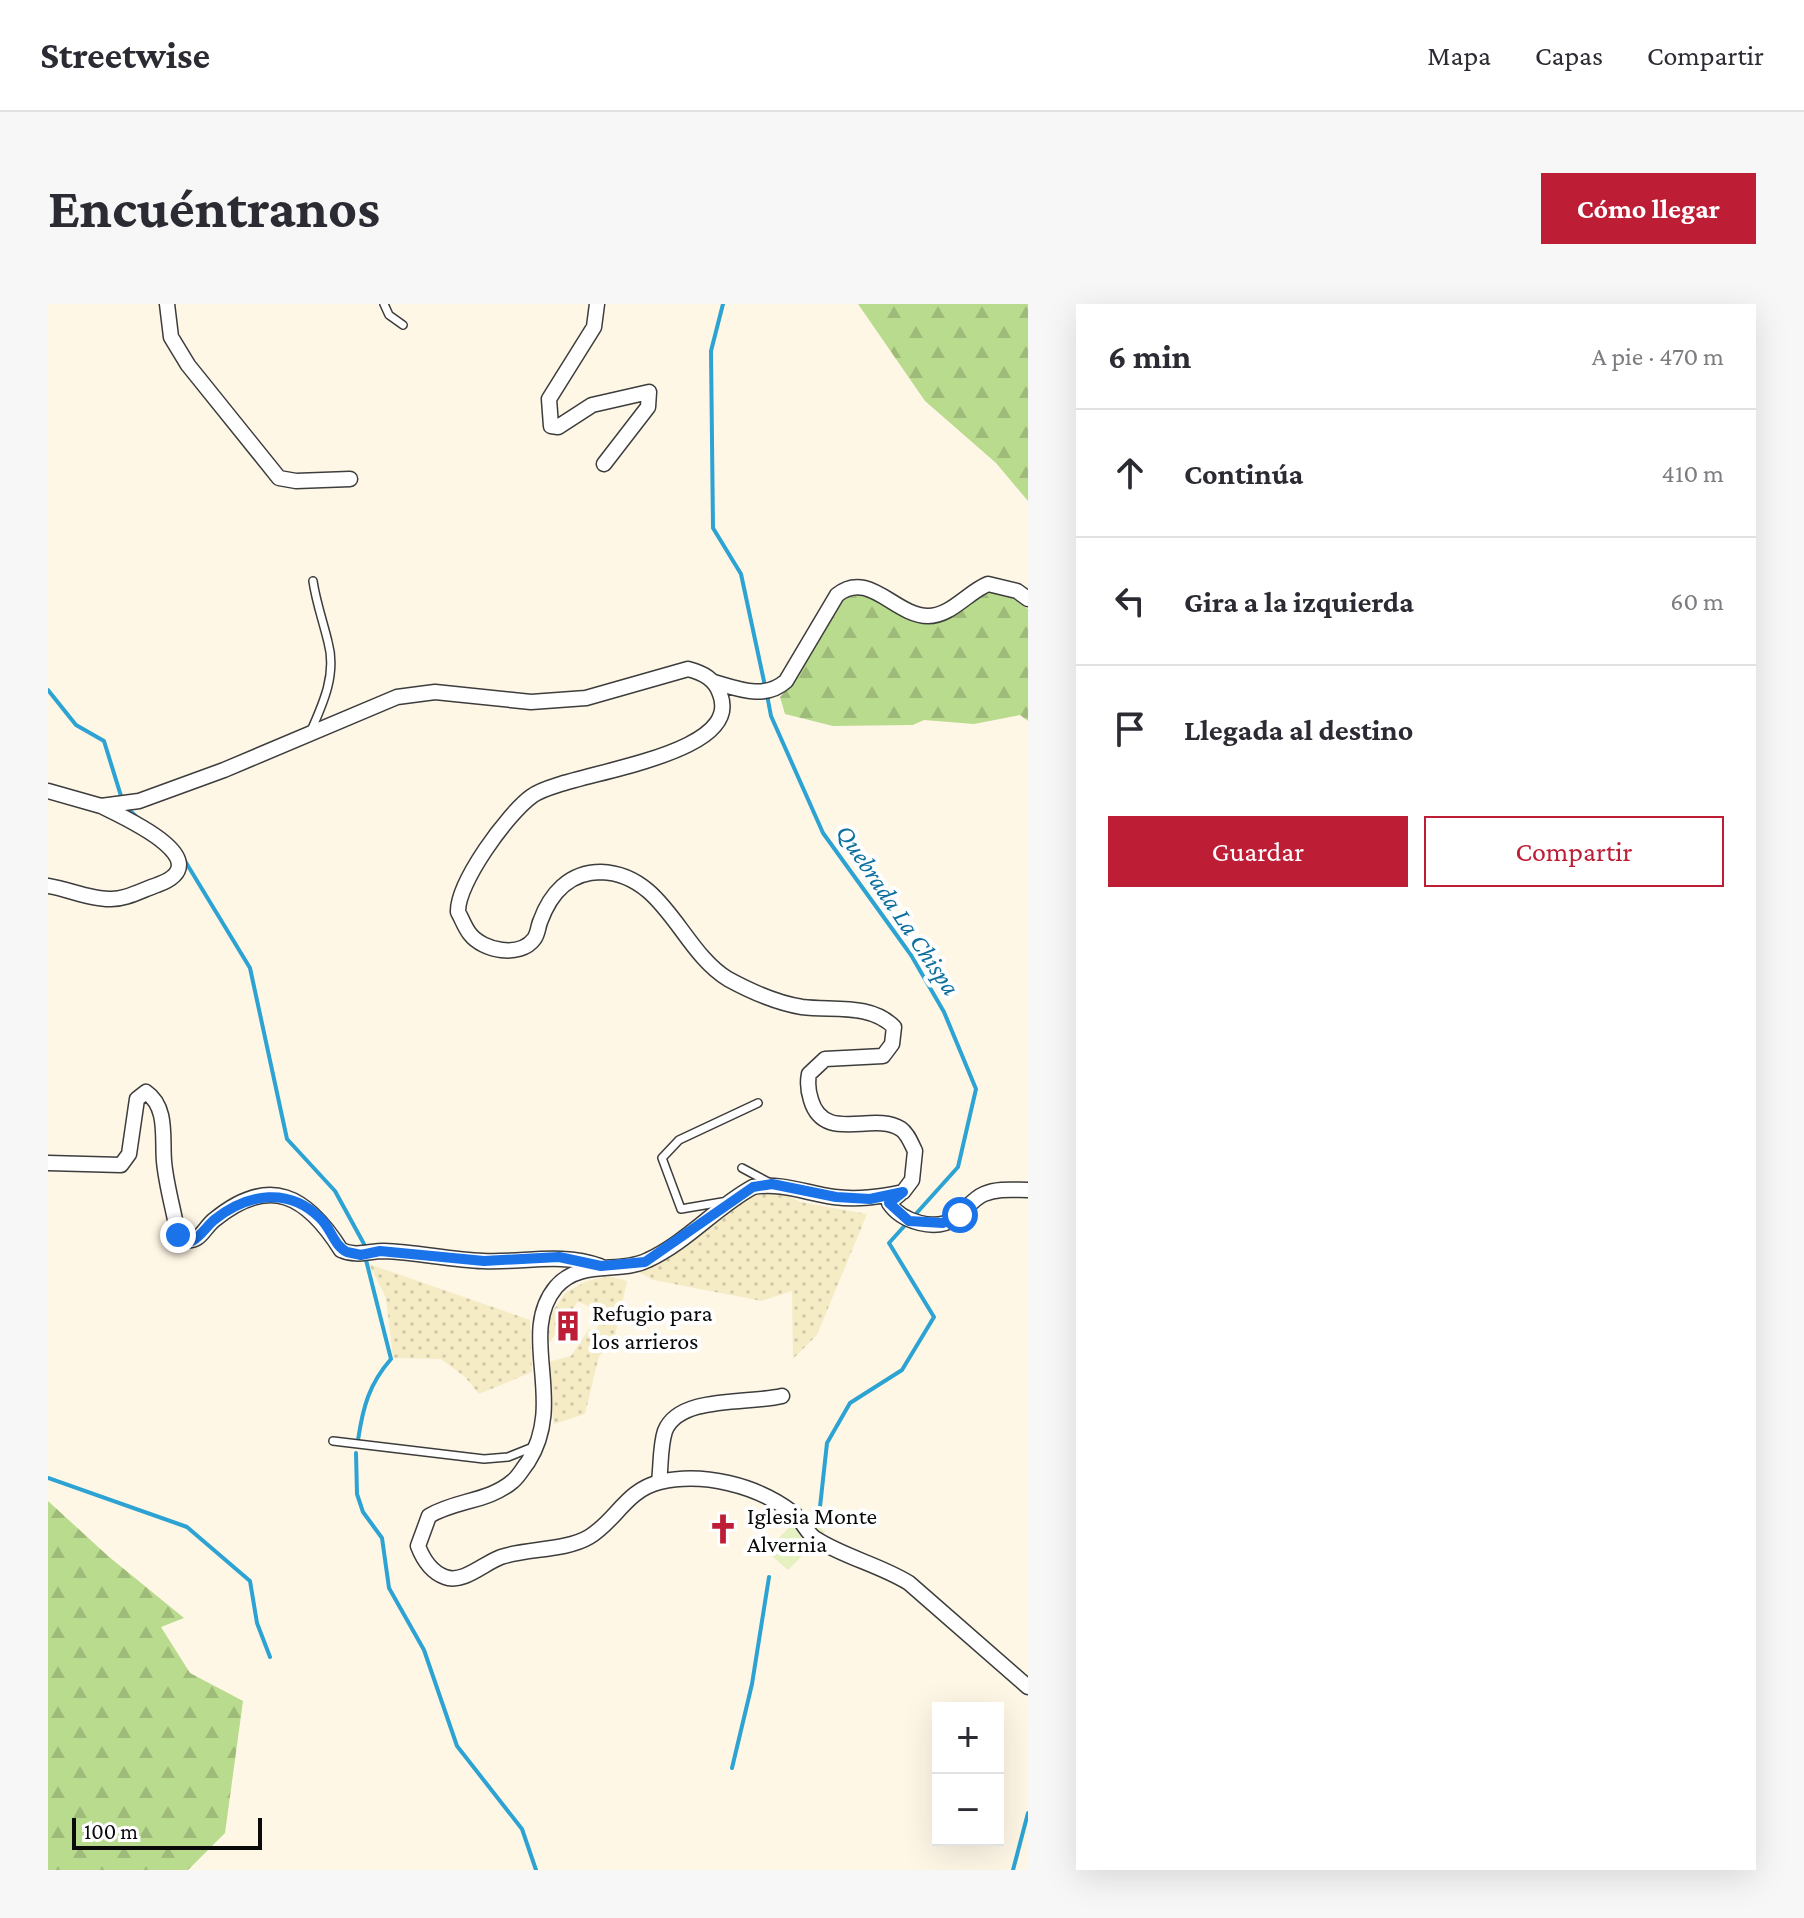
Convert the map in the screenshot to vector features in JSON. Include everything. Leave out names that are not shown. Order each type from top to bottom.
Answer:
[{"type":"street","points":[[167,304],[171,337],[188,365],[279,478],[296,481],[350,479]]},
{"type":"street","points":[[597,304],[594,327],[549,399],[547,411],[549,424],[558,427],[592,405],[649,392],[648,407],[604,464]]},
{"type":"street","points":[[101,806],[163,794],[353,714],[410,695],[435,692],[531,702],[586,698],[688,669],[702,673],[714,682],[764,692],[786,681],[837,595],[845,589],[865,587],[907,610],[927,617],[943,612],[988,584],[1017,591],[1028,599]]},
{"type":"street","points":[[714,682],[723,708],[718,724],[704,736],[657,758],[550,786],[520,806],[466,882],[458,912],[470,935],[486,946],[516,949],[534,940],[559,887],[578,876],[602,872],[628,878],[653,894],[726,978],[763,995],[801,1007],[851,1009],[888,1020],[894,1027],[893,1039],[883,1056],[825,1059],[813,1068],[807,1082],[814,1111],[829,1122],[847,1126],[887,1124],[908,1136],[915,1151],[914,1169],[903,1192],[889,1203],[902,1217],[919,1222],[952,1221],[971,1201],[997,1190],[1028,1190]]},
{"type":"street","points":[[48,791],[101,806],[165,840],[174,850],[178,863],[175,873],[167,881],[120,898],[108,899],[48,886]]},
{"type":"street","points":[[48,1163],[121,1165],[129,1154],[137,1099],[146,1092],[155,1101],[165,1131],[164,1160],[178,1235],[185,1240],[199,1237],[214,1220],[238,1206],[268,1195],[293,1197],[322,1219],[347,1252],[361,1255],[380,1251],[484,1261],[559,1257],[601,1266],[645,1262],[688,1236],[753,1187],[772,1184],[870,1199],[903,1192]]},
{"type":"street","points":[[601,1266],[558,1284],[544,1304],[540,1351],[545,1392],[543,1431],[539,1444],[511,1483],[485,1498],[435,1513],[425,1521],[418,1546],[433,1570],[447,1578],[458,1578],[497,1558],[586,1539],[617,1507],[640,1490],[659,1482],[699,1478],[767,1496],[795,1513],[814,1538],[909,1583],[1028,1687]]},
{"type":"street","points":[[659,1482],[665,1431],[678,1414],[700,1405],[758,1402],[782,1396]]},
{"type":"lane","points":[[384,304],[389,315],[403,325]]},
{"type":"lane","points":[[309,735],[327,693],[330,668],[329,645],[316,604],[313,581]]},
{"type":"lane","points":[[736,1198],[681,1209],[662,1158],[679,1140],[758,1103]]},
{"type":"lane","points":[[742,1168],[772,1184]]},
{"type":"lane","points":[[333,1441],[356,1447],[484,1459],[508,1457],[539,1444]]},
{"type":"shaded area","points":[[774,1188],[800,1202],[867,1214],[817,1335],[793,1359],[792,1291],[762,1301],[653,1280],[635,1270],[668,1258],[748,1193]]},
{"type":"shaded area","points":[[369,1264],[530,1320],[532,1372],[479,1394],[465,1377],[441,1359],[393,1358],[386,1298]]},
{"type":"shaded area","points":[[609,1276],[627,1281],[613,1345],[599,1356],[585,1414],[554,1424],[544,1363],[571,1356],[589,1329],[595,1331],[605,1315],[578,1301],[550,1342],[543,1336],[544,1324],[565,1293],[587,1281]]},
{"type":"green space","points":[[858,304],[1028,304],[1028,501],[996,463],[925,401]]},
{"type":"green space","points":[[863,591],[927,622],[983,591],[1012,598],[1028,609],[1028,721],[1020,715],[974,724],[924,720],[913,725],[833,726],[785,714],[780,697],[790,686],[836,604]]},
{"type":"green space","points":[[48,1501],[108,1556],[184,1618],[161,1627],[190,1673],[243,1701],[225,1833],[188,1870],[48,1870]]},
{"type":"green space","points":[[804,1512],[825,1532],[788,1570],[766,1551]]},
{"type":"waterway","name":"Quebrada La Chispa","points":[[723,304],[711,351],[713,528],[741,574],[765,686]]},
{"type":"waterway","points":[[48,690],[76,725],[104,741],[121,796]]},
{"type":"waterway","name":"Quebrada La Chispa","points":[[767,695],[771,716],[823,833],[911,955],[944,1012],[976,1089],[958,1167],[914,1216]]},
{"type":"waterway","points":[[127,808],[139,819]]},
{"type":"waterway","points":[[182,856],[250,968],[287,1139],[335,1191],[364,1244]]},
{"type":"waterway","name":"Quebrada La Chispa","points":[[819,1516],[827,1443],[850,1403],[902,1370],[934,1317],[889,1243],[908,1222]]},
{"type":"waterway","points":[[358,1440],[368,1396],[391,1359],[366,1260]]},
{"type":"waterway","points":[[356,1453],[357,1494],[363,1512],[382,1538],[389,1588],[424,1650],[457,1746],[522,1829],[536,1870]]},
{"type":"waterway","points":[[48,1478],[187,1527],[250,1581],[257,1623],[270,1657]]},
{"type":"waterway","name":"Quebrada La Chispa","points":[[732,1768],[752,1684],[769,1577]]},
{"type":"waterway","points":[[1013,1870],[1028,1813]]},
{"type":"place","name":"Refugio para los arrieros","points":[[568,1326]]},
{"type":"place","name":"Iglesia Monte Alvernia","points":[[723,1529]]},
{"type":"route","points":[[178,1235],[192,1241],[214,1220],[238,1206],[268,1195],[293,1197],[322,1219],[341,1250],[361,1255],[380,1251],[484,1261],[559,1257],[578,1258],[601,1266],[645,1262],[688,1236],[753,1187],[772,1184],[836,1197],[870,1199],[903,1192],[889,1203],[894,1211],[909,1221],[943,1223],[960,1215]]}]
